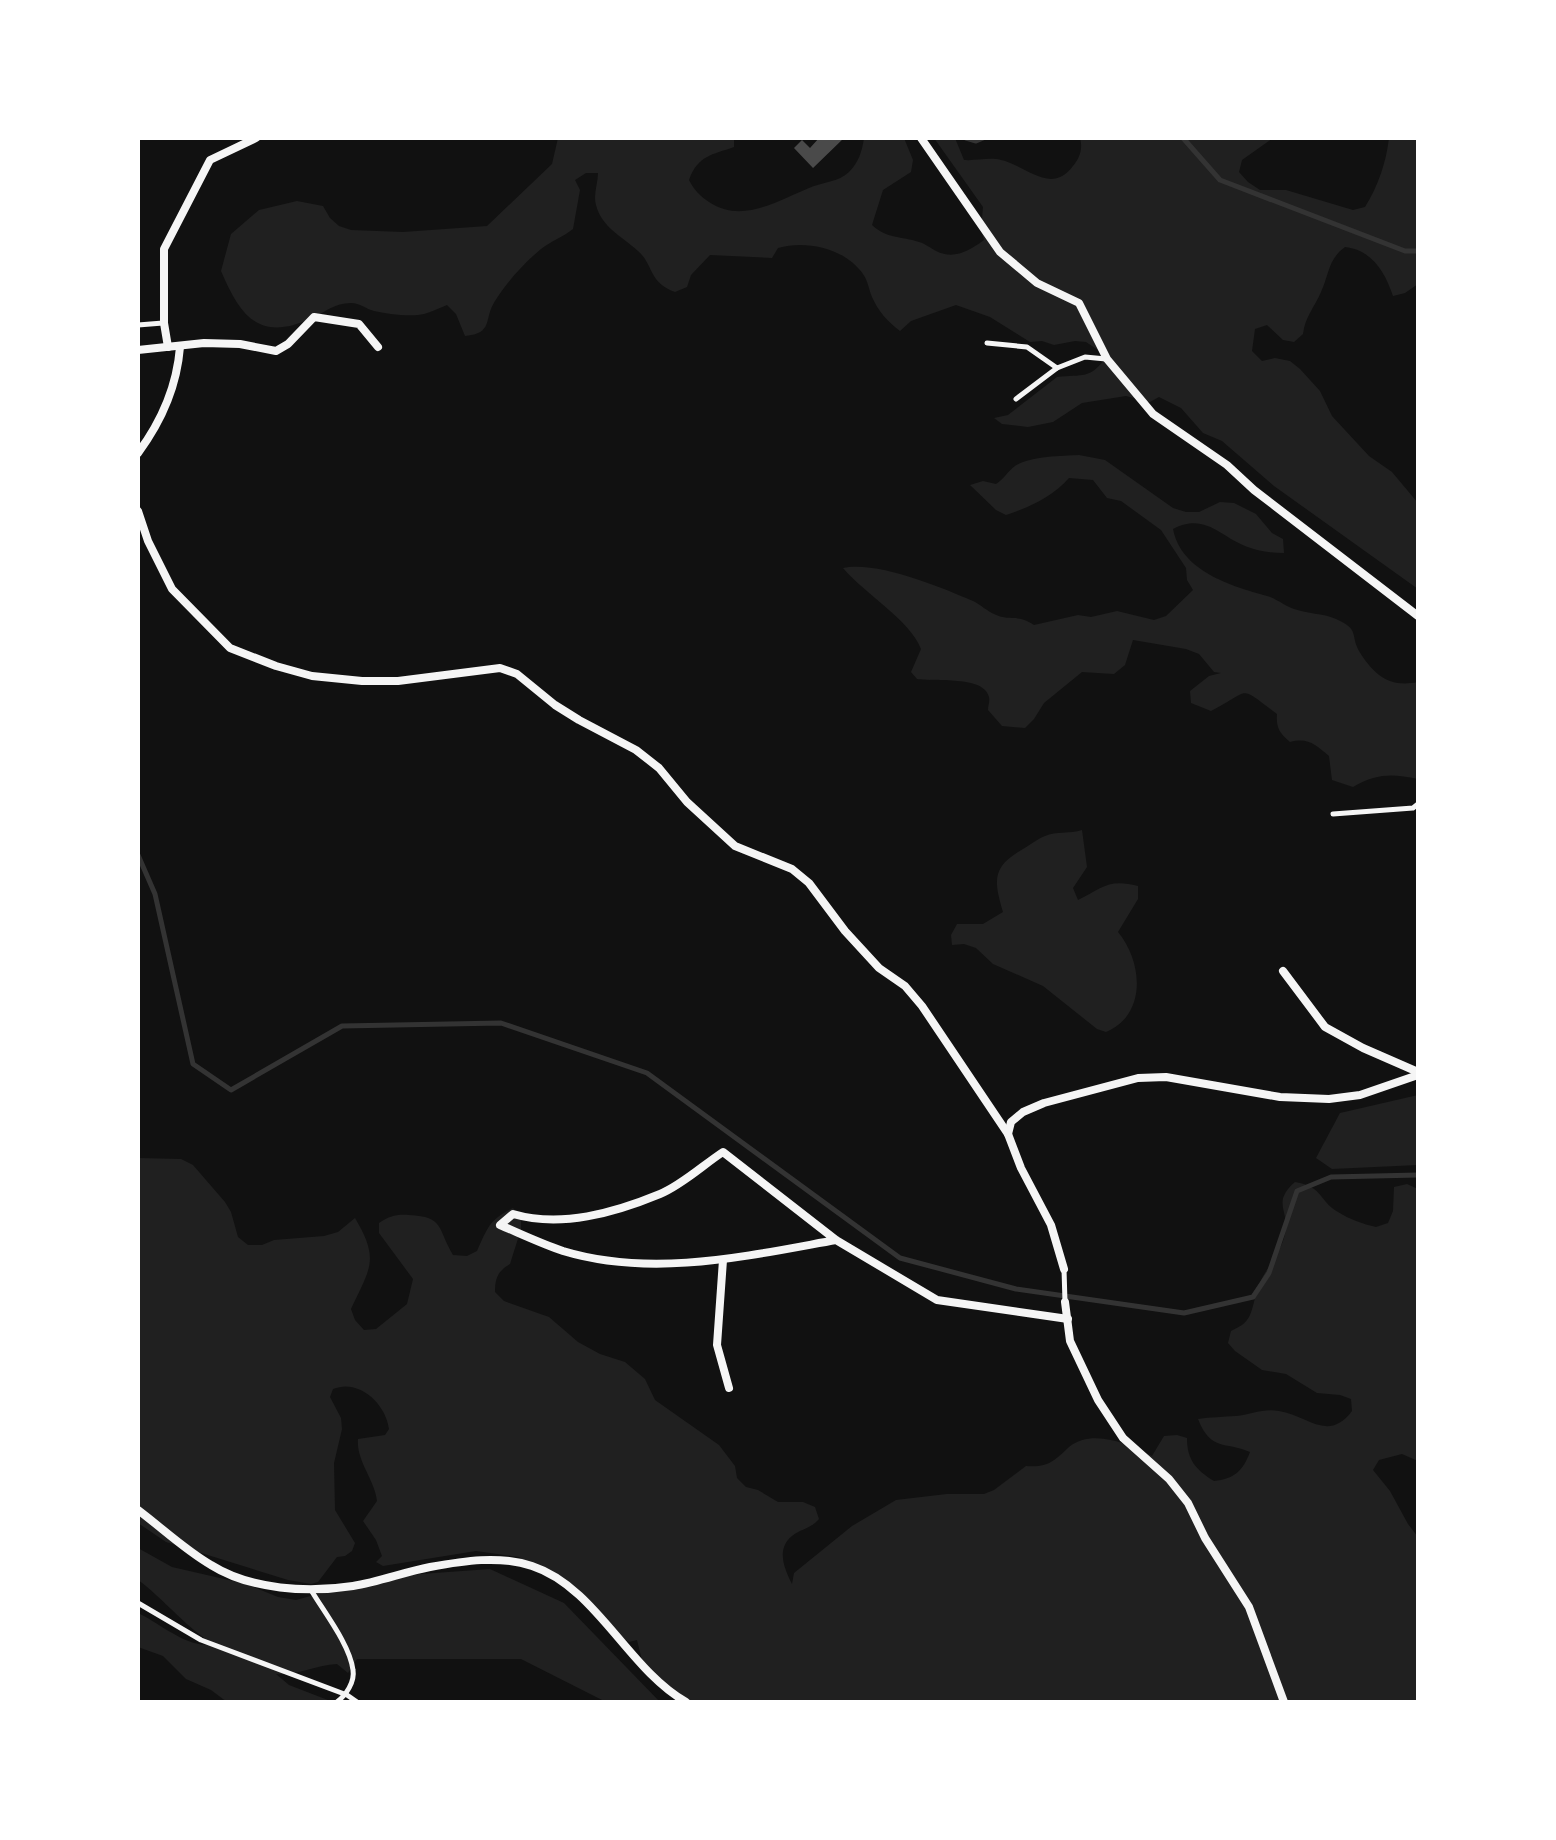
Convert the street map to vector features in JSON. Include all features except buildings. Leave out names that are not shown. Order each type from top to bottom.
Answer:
[{"type":"street","points":[[168,347],[164,323],[164,249],[210,160],[256,138]]},
{"type":"street","points":[[921,138],[1000,252],[1037,283],[1079,303],[1107,359],[1153,414],[1227,465],[1254,490],[1418,616]]},
{"type":"street","points":[[138,350],[204,343],[240,344],[276,351],[288,344],[314,317],[359,324],[378,347]]},
{"type":"street","points":[[138,453],[153,432],[167,401],[179,362],[180,347]]},
{"type":"street","points":[[138,511],[148,541],[172,589],[230,648],[312,676],[362,681],[398,681],[500,668],[517,674],[555,705],[636,750],[659,768],[687,802],[735,846],[792,869],[809,883],[845,931],[879,968],[905,986],[922,1006],[1008,1134],[1021,1168],[1051,1225],[1064,1269]]},
{"type":"street","points":[[1283,971],[1325,1027],[1418,1074]]},
{"type":"street","points":[[1008,1134],[1011,1122],[1023,1112],[1044,1103],[1138,1078],[1166,1077],[1280,1097],[1329,1099],[1360,1095],[1418,1074]]},
{"type":"street","points":[[836,1240],[723,1260],[633,1264],[564,1251],[500,1225],[513,1214],[536,1220],[585,1218],[662,1193],[723,1152],[836,1240],[937,1300],[1068,1319]]},
{"type":"street","points":[[723,1260],[717,1345],[729,1388]]},
{"type":"street","points":[[1065,1302],[1070,1341],[1098,1400],[1123,1438],[1169,1479],[1188,1503],[1205,1538],[1249,1607],[1284,1702]]},
{"type":"street","points":[[138,1510],[212,1566],[244,1579],[287,1588],[311,1590],[355,1586],[413,1570],[459,1562],[501,1560],[533,1566],[560,1580],[584,1601],[646,1670],[686,1702]]},
{"type":"lane","points":[[138,325],[164,323]]},
{"type":"lane","points":[[987,343],[1027,347],[1057,368]]},
{"type":"lane","points":[[1016,399],[1057,368],[1085,357],[1107,359]]},
{"type":"lane","points":[[1333,814],[1413,808],[1418,804]]},
{"type":"lane","points":[[1064,1269],[1065,1302]]},
{"type":"lane","points":[[311,1590],[344,1645],[354,1671],[347,1695],[337,1702]]},
{"type":"lane","points":[[138,1603],[201,1640],[347,1695],[357,1702]]},
{"type":"shaded area","points":[[558,138],[734,138],[734,147],[701,161],[689,180],[709,202],[721,208],[747,211],[845,175],[858,160],[864,138],[904,138],[913,160],[911,172],[883,190],[872,225],[889,235],[919,242],[949,255],[967,251],[984,240],[981,230],[983,207],[934,138],[955,138],[964,160],[1001,160],[1047,179],[1065,175],[1073,166],[1080,153],[1080,138],[1273,138],[1242,160],[1239,172],[1248,182],[1260,190],[1286,190],[1353,210],[1365,207],[1374,191],[1384,165],[1389,138],[1418,138],[1418,284],[1405,293],[1393,296],[1386,279],[1370,257],[1345,247],[1332,262],[1303,334],[1294,342],[1283,340],[1267,325],[1255,329],[1252,351],[1262,361],[1275,358],[1290,361],[1300,369],[1320,391],[1332,416],[1369,456],[1392,472],[1418,503],[1418,589],[1274,486],[1222,441],[1203,433],[1181,408],[1159,397],[1150,402],[1126,396],[1082,403],[1053,422],[1028,427],[1002,424],[994,418],[1008,415],[1057,377],[1085,374],[1096,369],[1107,356],[1086,342],[1054,345],[1042,341],[1030,342],[990,317],[956,305],[911,321],[900,331],[877,307],[865,277],[855,265],[836,252],[812,246],[778,248],[772,258],[710,255],[691,275],[687,287],[675,292],[666,288],[643,256],[603,220],[595,201],[598,173],[586,173],[575,180],[580,190],[573,229],[541,249],[522,267],[495,301],[484,329],[474,334],[465,336],[456,314],[447,305],[424,314],[406,315],[345,303],[294,325],[266,326],[254,321],[236,302],[221,271],[231,234],[259,210],[297,201],[323,206],[339,226],[351,230],[403,232],[487,226],[552,164]]},
{"type":"shaded area","points":[[1079,455],[1105,460],[1173,508],[1199,512],[1220,502],[1234,503],[1256,514],[1272,533],[1283,539],[1284,553],[1274,553],[1245,546],[1203,524],[1194,523],[1173,529],[1178,544],[1197,566],[1224,581],[1271,597],[1294,609],[1344,623],[1351,629],[1359,651],[1370,667],[1383,678],[1399,683],[1418,682],[1418,779],[1385,776],[1353,787],[1332,780],[1329,756],[1307,741],[1290,742],[1279,730],[1277,714],[1249,694],[1244,693],[1211,711],[1191,703],[1190,691],[1209,676],[1221,673],[1214,672],[1199,654],[1186,649],[1133,640],[1125,665],[1114,674],[1082,672],[1044,703],[1025,728],[1002,726],[988,710],[989,697],[978,685],[917,679],[911,672],[921,649],[915,638],[897,617],[843,568],[873,568],[909,577],[973,601],[991,613],[1023,619],[1034,625],[1078,615],[1091,617],[1117,611],[1154,620],[1166,616],[1193,590],[1187,580],[1186,568],[1161,530],[1121,501],[1107,498],[1093,480],[1069,478],[1040,501],[1006,515],[996,510],[970,485],[983,481],[996,484],[1015,466],[1029,460]]},
{"type":"shaded area","points":[[1082,830],[1087,867],[1073,888],[1078,900],[1113,884],[1138,886],[1138,899],[1118,932],[1136,972],[1134,1001],[1129,1013],[1106,1032],[1097,1029],[1043,986],[993,964],[976,948],[964,944],[952,945],[951,935],[957,924],[983,924],[1003,912],[997,883],[1005,862],[1045,836]]},
{"type":"shaded area","points":[[1418,1095],[1418,1165],[1332,1169],[1316,1158],[1340,1113]]},
{"type":"shaded area","points":[[138,1158],[181,1159],[193,1165],[225,1202],[238,1237],[248,1245],[324,1236],[338,1232],[355,1218],[370,1254],[367,1273],[351,1309],[364,1330],[376,1329],[407,1304],[413,1279],[379,1233],[379,1223],[401,1215],[429,1218],[435,1221],[453,1255],[467,1256],[477,1251],[494,1221],[513,1208],[521,1218],[521,1229],[510,1264],[498,1275],[495,1292],[504,1301],[549,1317],[578,1342],[600,1354],[625,1362],[645,1379],[655,1400],[719,1445],[735,1466],[737,1478],[746,1487],[778,1502],[803,1502],[815,1507],[819,1519],[792,1536],[784,1547],[784,1565],[792,1584],[794,1573],[852,1526],[896,1500],[947,1494],[984,1494],[1026,1466],[1050,1462],[1078,1441],[1111,1440],[1152,1456],[1164,1436],[1177,1435],[1187,1438],[1194,1464],[1214,1481],[1237,1473],[1250,1452],[1214,1441],[1208,1437],[1198,1419],[1273,1410],[1326,1426],[1343,1420],[1352,1411],[1351,1399],[1317,1393],[1286,1374],[1262,1370],[1228,1343],[1231,1331],[1248,1318],[1262,1278],[1280,1247],[1286,1226],[1284,1196],[1295,1182],[1311,1187],[1342,1215],[1376,1227],[1388,1223],[1393,1211],[1394,1187],[1407,1184],[1418,1189],[1418,1461],[1402,1454],[1379,1460],[1373,1470],[1390,1491],[1418,1537],[1418,1702],[694,1702],[684,1698],[643,1664],[637,1640],[629,1642],[622,1638],[568,1587],[519,1557],[476,1551],[383,1566],[376,1562],[382,1556],[363,1521],[377,1501],[360,1455],[358,1439],[385,1435],[389,1429],[377,1402],[352,1387],[333,1389],[330,1397],[341,1418],[342,1429],[334,1463],[335,1510],[355,1543],[352,1551],[337,1557],[318,1582],[311,1584],[288,1580],[166,1542],[138,1523]]},
{"type":"shaded area","points":[[138,1548],[172,1567],[246,1584],[278,1597],[296,1600],[379,1577],[490,1569],[564,1603],[660,1702],[606,1702],[521,1659],[357,1659],[348,1673],[337,1664],[276,1674],[289,1685],[333,1702],[227,1702],[211,1690],[186,1679],[163,1656],[138,1647],[138,1613],[186,1640],[205,1645],[214,1643],[138,1580]]},
{"type":"waterway","points":[[966,138],[976,141],[983,138]]},
{"type":"waterway","points":[[1183,138],[1220,180],[1405,251],[1418,251]]},
{"type":"waterway","points":[[138,855],[155,894],[193,1064],[231,1090],[342,1026],[501,1023],[647,1073],[900,1258],[1016,1289],[1184,1313],[1253,1297],[1269,1273],[1297,1191],[1331,1177],[1418,1175]]}]
